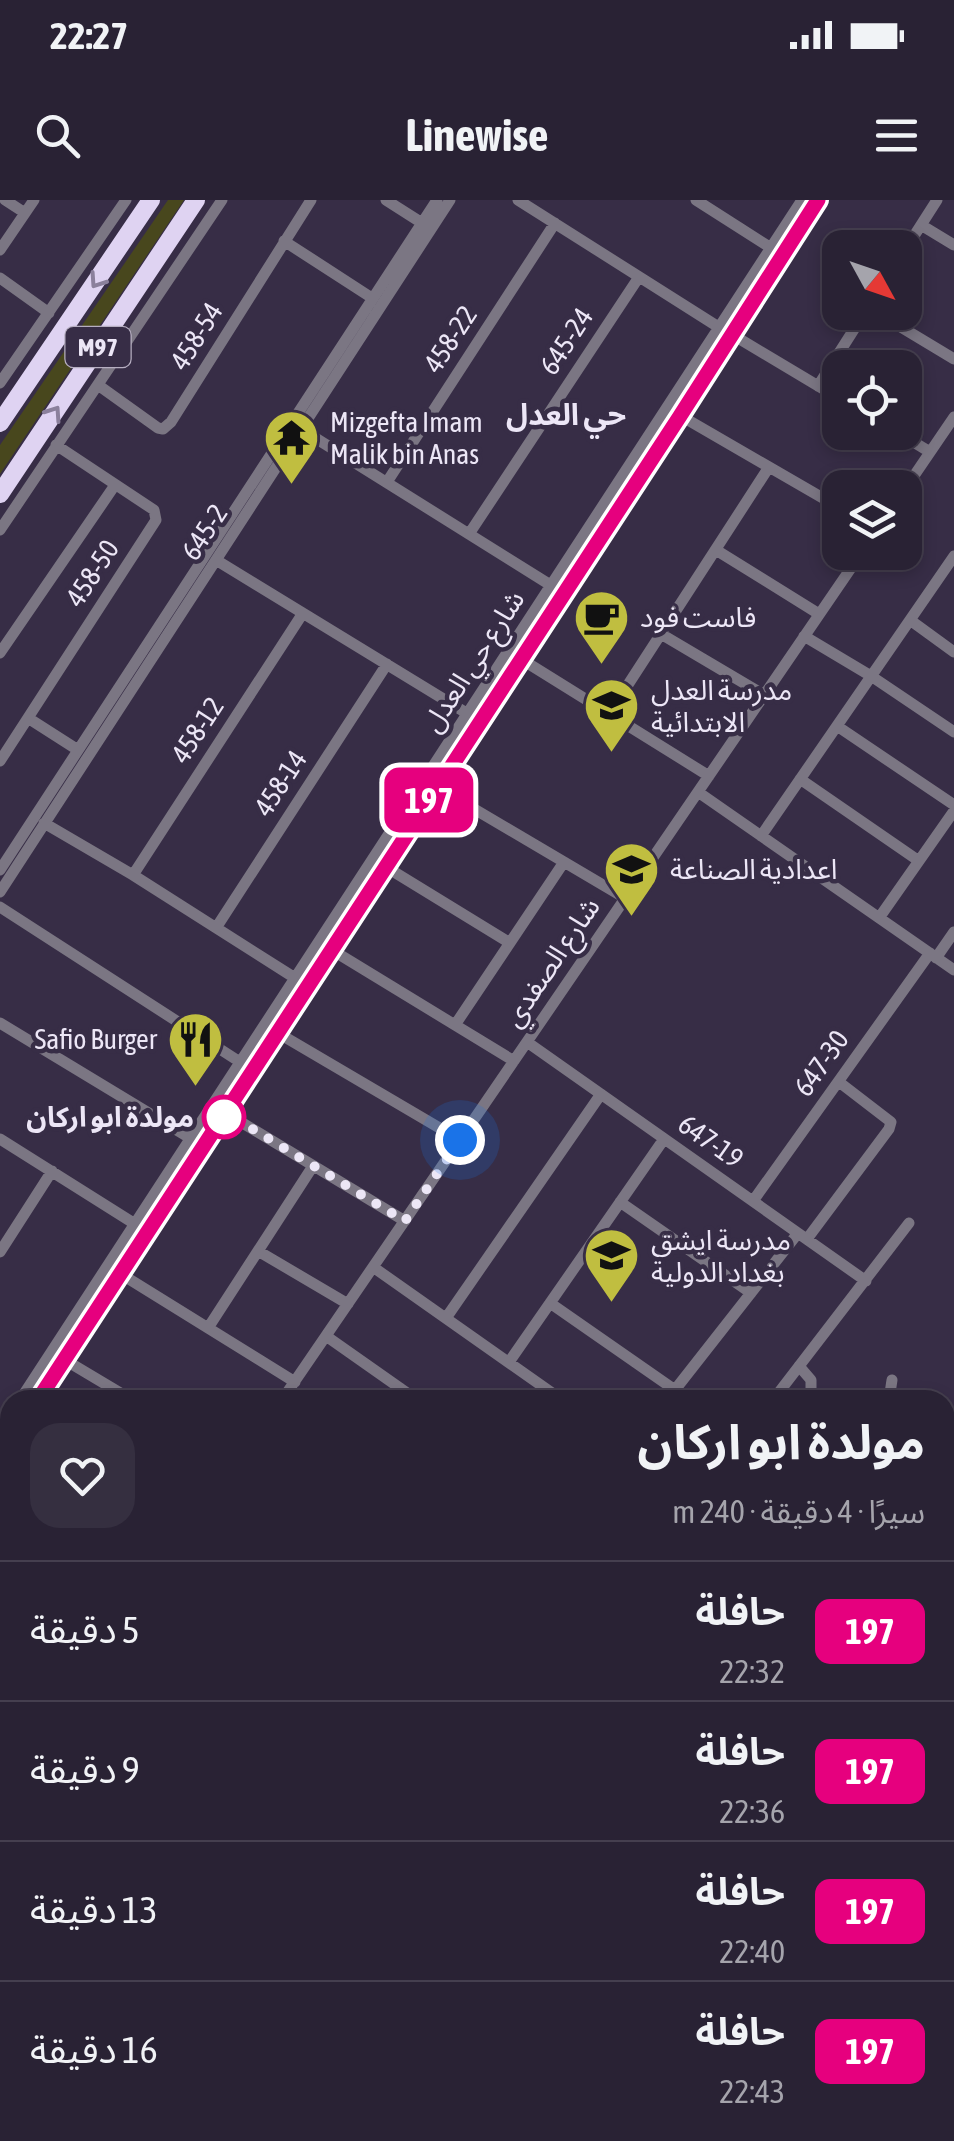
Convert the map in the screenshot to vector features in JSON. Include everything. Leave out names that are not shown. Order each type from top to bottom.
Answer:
[{"type":"highway","name":"M97","points":[[0,422],[152,200]]},
{"type":"highway","name":"M97","points":[[0,494],[196,200]]},
{"type":"street","points":[[5,200],[25,213]]},
{"type":"street","points":[[0,250],[34,200]]},
{"type":"street","points":[[0,383],[126,200]]},
{"type":"street","points":[[0,530],[222,200]]},
{"type":"street","name":"458-54","points":[[98,385],[158,428],[171,422],[310,200]]},
{"type":"street","points":[[386,200],[422,223]]},
{"type":"street","name":"645-2","points":[[0,870],[44,823],[437,200]]},
{"type":"street","name":"645-2","points":[[0,892],[16,856],[78,750],[216,560],[450,200]]},
{"type":"street","points":[[518,200],[720,328]]},
{"type":"street","points":[[696,200],[771,248]]},
{"type":"street","name":"شارع حي العدل","points":[[27,1390],[802,200]]},
{"type":"street","name":"شارع حي العدل","points":[[45,1390],[818,200]]},
{"type":"street","points":[[918,230],[937,200]]},
{"type":"street","name":"458-22","points":[[387,482],[555,224]]},
{"type":"street","points":[[921,225],[954,245]]},
{"type":"street","points":[[284,242],[372,298]]},
{"type":"street","name":"645-24","points":[[469,534],[639,277]]},
{"type":"street","points":[[0,278],[49,313]]},
{"type":"street","points":[[818,386],[854,330]]},
{"type":"street","points":[[906,330],[954,359]]},
{"type":"street","points":[[733,335],[822,388]]},
{"type":"street","points":[[680,416],[822,497]]},
{"type":"street","points":[[918,470],[954,417]]},
{"type":"street","points":[[301,429],[552,586]]},
{"type":"street","name":"458-50","points":[[0,761],[156,520],[154,510],[56,445]]},
{"type":"street","points":[[922,447],[930,452]]},
{"type":"street","points":[[609,714],[770,467]]},
{"type":"street","points":[[0,653],[116,485]]},
{"type":"street","points":[[584,536],[596,544]]},
{"type":"street","points":[[716,550],[820,614]]},
{"type":"street","points":[[761,836],[910,620],[950,570],[954,556]]},
{"type":"street","points":[[216,560],[468,714]]},
{"type":"street","name":"شارع الصفدي","points":[[289,1390],[850,570]]},
{"type":"street","name":"458-12","points":[[133,876],[303,613]]},
{"type":"street","points":[[910,620],[954,652]]},
{"type":"street","points":[[661,634],[764,695]]},
{"type":"street","points":[[804,636],[954,732]]},
{"type":"street","points":[[520,659],[708,776]]},
{"type":"street","name":"458-14","points":[[216,928],[387,664]]},
{"type":"street","points":[[28,718],[78,750]]},
{"type":"street","points":[[837,726],[954,808],[879,918]]},
{"type":"street","points":[[800,780],[919,860]]},
{"type":"street","points":[[438,787],[625,898]]},
{"type":"street","points":[[698,792],[954,970]]},
{"type":"street","points":[[44,823],[294,978]]},
{"type":"street","points":[[455,1025],[564,862]]},
{"type":"street","points":[[386,867],[510,944]]},
{"type":"street","points":[[351,892],[364,900]]},
{"type":"street","points":[[0,906],[240,1062]]},
{"type":"street","name":"647-30","points":[[753,1202],[954,932]]},
{"type":"street","points":[[332,950],[514,1062]]},
{"type":"street","points":[[0,1023],[190,1138]]},
{"type":"street","points":[[278,1033],[460,1140]]},
{"type":"street","name":"647-19","points":[[527,1042],[866,1281]]},
{"type":"street","points":[[675,1390],[889,1129],[892,1122],[886,1116],[839,1082]]},
{"type":"street","points":[[446,1318],[601,1094]]},
{"type":"street","points":[[226,1113],[405,1221]]},
{"type":"street","points":[[0,1138],[134,1224]]},
{"type":"street","points":[[509,1362],[664,1138]]},
{"type":"street","points":[[208,1328],[314,1166]]},
{"type":"street","points":[[0,1252],[52,1171]]},
{"type":"street","points":[[620,1202],[751,1293]]},
{"type":"street","points":[[781,1390],[909,1223]]},
{"type":"street","points":[[258,1251],[348,1304]]},
{"type":"street","points":[[373,1267],[548,1390]]},
{"type":"street","points":[[121,1274],[294,1382]]},
{"type":"street","points":[[550,1303],[664,1390]]},
{"type":"street","points":[[326,1336],[403,1390]]},
{"type":"street","points":[[65,1360],[115,1390]]},
{"type":"street","points":[[799,1366],[812,1380],[811,1390]]},
{"type":"street","points":[[890,1390],[892,1380]]},
{"type":"street","points":[[30,1385],[34,1390]]},
{"type":"shaded area","points":[[168,200],[184,200],[0,474],[0,445]]},
{"type":"bus line","name":"197","points":[[45,1390],[818,200]]},
{"type":"place","name":"Mizgefta Imam Malik bin Anas","points":[[291,487]]},
{"type":"place","name":"فاست فود","points":[[601,666]]},
{"type":"place","name":"مدرسة العدل الابتدائية","points":[[612,755]]},
{"type":"place","name":"اعدادية الصناعة","points":[[631,918]]},
{"type":"place","name":"Safio Burger","points":[[196,1088]]},
{"type":"place","name":"مولدة ابو اركان","points":[[224,1117]]},
{"type":"place","name":"مدرسة ايشق بغداد الدولية","points":[[612,1305]]},
{"type":"district","name":"حي العدل","points":[[566,414]]},
{"type":"route","points":[[224,1117],[226,1113],[405,1221],[460,1140]]}]
